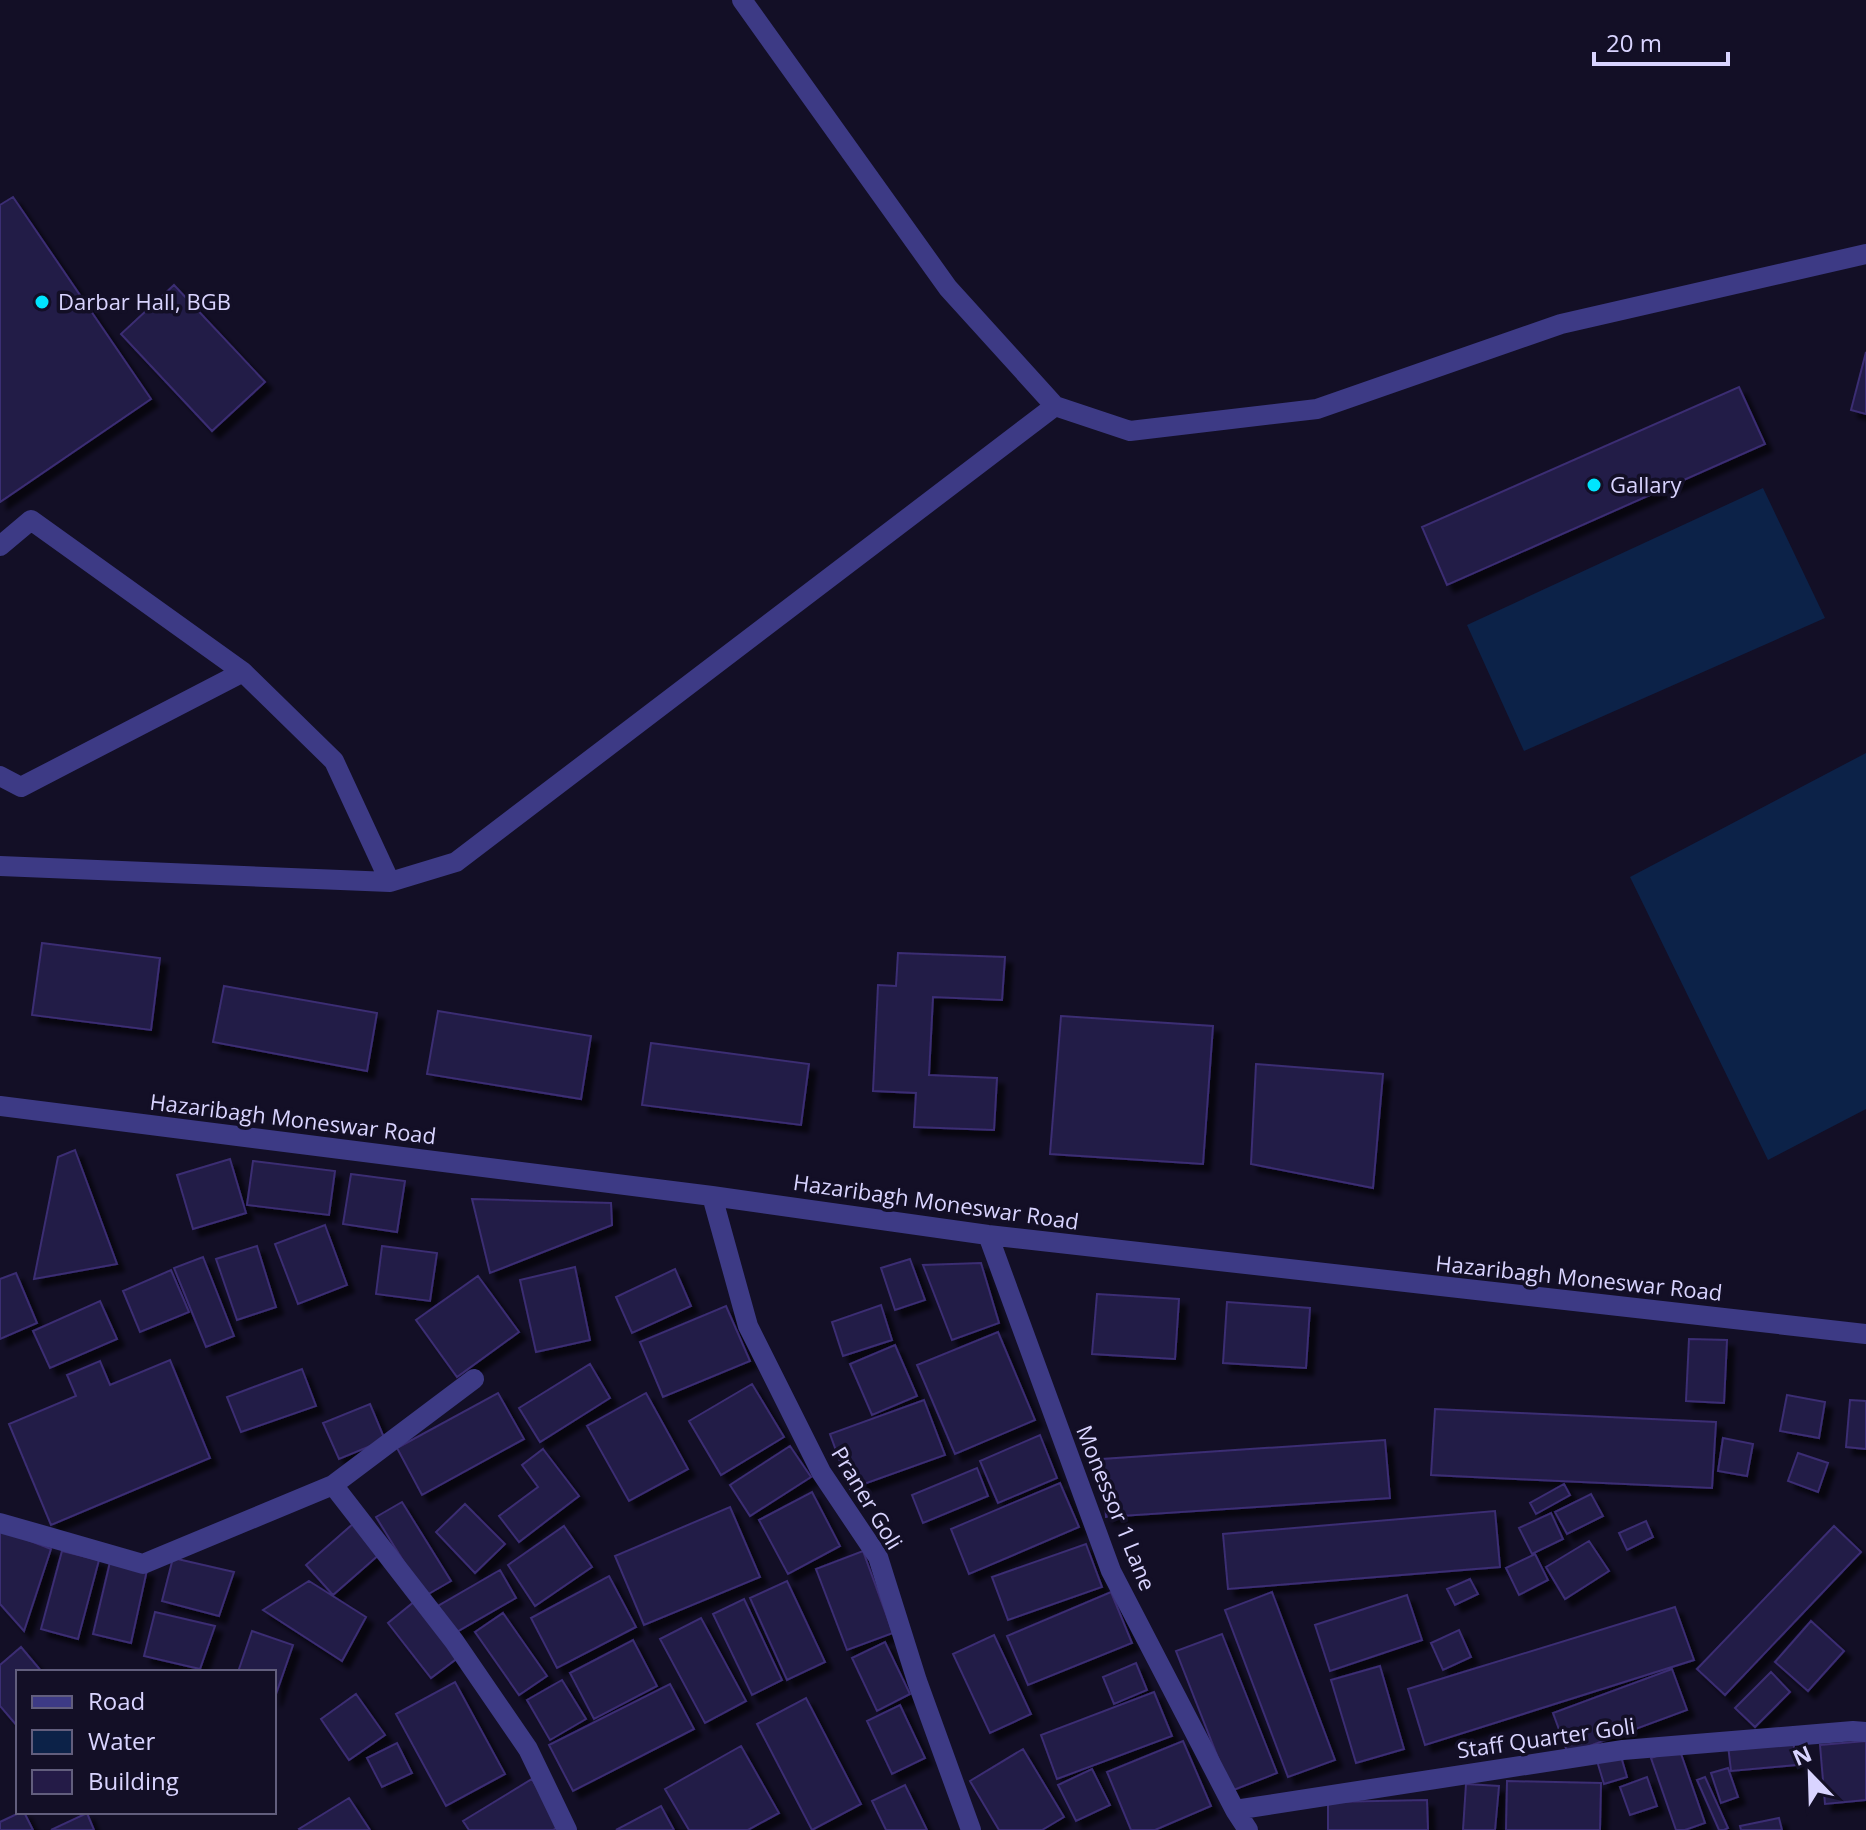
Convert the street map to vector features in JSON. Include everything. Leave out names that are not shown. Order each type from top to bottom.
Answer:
[{"type":"street","points":[[742,0],[948,288],[1055,406],[1130,431],[1317,409],[1561,324],[1866,254]]},
{"type":"street","points":[[0,866],[390,882],[456,862],[1055,406]]},
{"type":"street","points":[[0,546],[31,520],[243,672],[334,761],[390,882]]},
{"type":"street","points":[[0,776],[21,787],[243,672]]},
{"type":"street","name":"Hazaribagh Moneswar Road","points":[[0,1106],[712,1196],[988,1235],[1866,1334]]},
{"type":"street","name":"Praner Goli","points":[[712,1196],[748,1326],[821,1472],[878,1557],[917,1681],[971,1830]]},
{"type":"street","name":"Monessor 1 Lane","points":[[988,1235],[1111,1571],[1248,1830]]},
{"type":"street","points":[[0,1523],[143,1564],[333,1485],[474,1379]]},
{"type":"street","points":[[333,1485],[454,1641],[528,1749],[567,1830]]},
{"type":"street","name":"Staff Quarter Goli","points":[[1235,1810],[1623,1750],[1866,1732]]},
{"type":"water","points":[[1763,488],[1825,618],[1524,751],[1467,625]]},
{"type":"water","points":[[1866,753],[1866,1109],[1768,1160],[1630,877]]},
{"type":"building","name":"Darbar Hall, BGB","points":[[13,197],[151,399],[0,502],[0,205]]},
{"type":"building","points":[[174,285],[265,382],[212,431],[121,334]]},
{"type":"building","points":[[1866,352],[1866,414],[1851,410]]},
{"type":"building","name":"Gallary","points":[[1739,387],[1765,444],[1447,585],[1422,527]]},
{"type":"building","points":[[42,943],[160,958],[151,1030],[32,1015]]},
{"type":"building","points":[[898,953],[1005,957],[1002,1000],[933,997],[929,1075],[997,1078],[994,1130],[914,1127],[916,1093],[873,1091],[878,985],[896,986]]},
{"type":"building","points":[[224,986],[377,1013],[367,1071],[213,1042]]},
{"type":"building","points":[[438,1011],[591,1036],[581,1099],[427,1074]]},
{"type":"building","points":[[1061,1016],[1213,1026],[1203,1164],[1050,1154]]},
{"type":"building","points":[[651,1043],[809,1064],[801,1125],[642,1105]]},
{"type":"building","points":[[1256,1064],[1383,1074],[1373,1188],[1251,1164]]},
{"type":"building","points":[[75,1150],[117,1264],[34,1279],[58,1157]]},
{"type":"building","points":[[230,1159],[246,1213],[193,1229],[177,1175]]},
{"type":"building","points":[[253,1161],[335,1171],[329,1215],[247,1205]]},
{"type":"building","points":[[351,1174],[405,1181],[397,1232],[343,1224]]},
{"type":"building","points":[[472,1199],[611,1203],[612,1225],[490,1273]]},
{"type":"building","points":[[325,1225],[347,1285],[298,1304],[275,1244]]},
{"type":"building","points":[[257,1246],[276,1307],[237,1320],[216,1259]]},
{"type":"building","points":[[382,1246],[437,1253],[430,1301],[376,1294]]},
{"type":"building","points":[[203,1257],[234,1336],[206,1347],[174,1268]]},
{"type":"building","points":[[910,1259],[925,1300],[895,1310],[881,1268]]},
{"type":"building","points":[[981,1263],[999,1323],[952,1340],[923,1265]]},
{"type":"building","points":[[575,1267],[590,1340],[536,1352],[520,1280]]},
{"type":"building","points":[[675,1269],[691,1306],[632,1333],[616,1297]]},
{"type":"building","points":[[171,1270],[189,1312],[140,1332],[123,1291]]},
{"type":"building","points":[[16,1273],[37,1323],[0,1339],[0,1279]]},
{"type":"building","points":[[478,1276],[519,1332],[457,1377],[416,1320]]},
{"type":"building","points":[[1097,1294],[1179,1299],[1175,1359],[1092,1354]]},
{"type":"building","points":[[100,1301],[117,1339],[50,1368],[33,1331]]},
{"type":"building","points":[[1227,1302],[1310,1308],[1306,1368],[1223,1363]]},
{"type":"building","points":[[881,1305],[892,1340],[843,1356],[832,1322]]},
{"type":"building","points":[[726,1306],[750,1361],[663,1397],[640,1342]]},
{"type":"building","points":[[998,1332],[1035,1420],[955,1454],[917,1365]]},
{"type":"building","points":[[1689,1339],[1727,1340],[1724,1403],[1686,1401]]},
{"type":"building","points":[[895,1345],[917,1396],[872,1415],[850,1364]]},
{"type":"building","points":[[170,1360],[210,1458],[51,1525],[9,1424],[76,1396],[67,1375],[100,1361],[110,1385]]},
{"type":"building","points":[[590,1364],[610,1398],[540,1442],[519,1408]]},
{"type":"building","points":[[302,1369],[316,1406],[241,1432],[227,1397]]},
{"type":"building","points":[[752,1384],[784,1437],[721,1475],[689,1421]]},
{"type":"building","points":[[498,1393],[524,1439],[422,1495],[397,1448]]},
{"type":"building","points":[[646,1393],[688,1469],[629,1501],[587,1426]]},
{"type":"building","points":[[1787,1395],[1825,1402],[1819,1438],[1780,1431]]},
{"type":"building","points":[[924,1400],[945,1455],[850,1489],[830,1434]]},
{"type":"building","points":[[1850,1400],[1866,1401],[1866,1449],[1846,1447]]},
{"type":"building","points":[[370,1404],[385,1440],[339,1459],[323,1423]]},
{"type":"building","points":[[1435,1409],[1716,1422],[1712,1488],[1431,1475]]},
{"type":"building","points":[[1040,1435],[1057,1478],[998,1503],[980,1461]]},
{"type":"building","points":[[1723,1438],[1753,1444],[1747,1476],[1718,1471]]},
{"type":"building","points":[[1385,1440],[1390,1498],[1106,1517],[1102,1459]]},
{"type":"building","points":[[790,1446],[811,1477],[750,1516],[730,1485]]},
{"type":"building","points":[[543,1449],[579,1496],[519,1542],[499,1516],[538,1487],[522,1465]]},
{"type":"building","points":[[1798,1453],[1828,1463],[1818,1492],[1788,1481]]},
{"type":"building","points":[[977,1468],[988,1496],[923,1523],[912,1495]]},
{"type":"building","points":[[1060,1483],[1079,1527],[969,1574],[951,1529]]},
{"type":"building","points":[[1564,1484],[1570,1495],[1536,1514],[1530,1503]]},
{"type":"building","points":[[812,1492],[840,1546],[788,1574],[759,1520]]},
{"type":"building","points":[[1591,1494],[1603,1516],[1567,1534],[1555,1512]]},
{"type":"building","points":[[402,1502],[451,1581],[425,1596],[376,1517]]},
{"type":"building","points":[[465,1504],[505,1544],[475,1573],[436,1532]]},
{"type":"building","points":[[730,1507],[760,1577],[644,1625],[615,1556]]},
{"type":"building","points":[[1495,1511],[1500,1567],[1228,1589],[1223,1534]]},
{"type":"building","points":[[1551,1513],[1563,1539],[1532,1554],[1519,1528]]},
{"type":"building","points":[[1646,1521],[1653,1537],[1627,1550],[1619,1533]]},
{"type":"building","points":[[354,1523],[381,1553],[333,1595],[306,1565]]},
{"type":"building","points":[[564,1526],[592,1567],[535,1606],[508,1565]]},
{"type":"building","points":[[1834,1526],[1861,1552],[1725,1695],[1697,1669]]},
{"type":"building","points":[[0,1529],[51,1549],[24,1631],[0,1604]]},
{"type":"building","points":[[1589,1541],[1609,1571],[1565,1599],[1546,1567]]},
{"type":"building","points":[[1086,1544],[1102,1587],[1008,1620],[992,1577]]},
{"type":"building","points":[[62,1551],[99,1560],[78,1639],[41,1629]]},
{"type":"building","points":[[863,1551],[893,1633],[847,1650],[816,1569]]},
{"type":"building","points":[[1535,1554],[1548,1580],[1519,1595],[1506,1568]]},
{"type":"building","points":[[173,1558],[234,1572],[219,1616],[162,1601]]},
{"type":"building","points":[[110,1562],[147,1570],[131,1643],[93,1634]]},
{"type":"building","points":[[500,1570],[516,1598],[453,1634],[438,1606]]},
{"type":"building","points":[[609,1576],[636,1627],[557,1668],[531,1618]]},
{"type":"building","points":[[1470,1579],[1478,1594],[1455,1605],[1447,1589]]},
{"type":"building","points":[[309,1581],[366,1617],[342,1661],[263,1610]]},
{"type":"building","points":[[787,1581],[825,1662],[787,1680],[750,1598]]},
{"type":"building","points":[[1111,1592],[1132,1643],[1028,1685],[1007,1636]]},
{"type":"building","points":[[1272,1592],[1335,1760],[1288,1777],[1225,1610]]},
{"type":"building","points":[[1407,1595],[1422,1640],[1330,1671],[1315,1625]]},
{"type":"building","points":[[744,1599],[782,1680],[752,1695],[713,1614]]},
{"type":"building","points":[[415,1601],[459,1657],[431,1678],[388,1623]]},
{"type":"building","points":[[1675,1607],[1694,1660],[1425,1745],[1408,1689]]},
{"type":"building","points":[[155,1612],[215,1626],[200,1669],[144,1656]]},
{"type":"building","points":[[503,1613],[547,1676],[519,1695],[475,1632]]},
{"type":"building","points":[[701,1618],[746,1701],[705,1723],[660,1639]]},
{"type":"building","points":[[1811,1621],[1844,1651],[1808,1691],[1775,1662]]},
{"type":"building","points":[[1459,1630],[1471,1657],[1443,1670],[1431,1643]]},
{"type":"building","points":[[252,1631],[293,1645],[276,1694],[276,1670],[239,1670]]},
{"type":"building","points":[[1222,1634],[1277,1773],[1231,1791],[1176,1651]]},
{"type":"building","points":[[994,1635],[1031,1714],[990,1733],[953,1654]]},
{"type":"building","points":[[633,1640],[657,1686],[594,1719],[570,1673]]},
{"type":"building","points":[[885,1642],[910,1694],[877,1711],[852,1658]]},
{"type":"building","points":[[21,1647],[40,1670],[16,1670],[16,1725],[0,1706],[0,1665]]},
{"type":"building","points":[[1136,1663],[1147,1690],[1114,1704],[1103,1677]]},
{"type":"building","points":[[1380,1666],[1404,1749],[1356,1763],[1331,1680]]},
{"type":"building","points":[[1672,1669],[1687,1710],[1568,1754],[1553,1713]]},
{"type":"building","points":[[1771,1672],[1790,1692],[1755,1727],[1735,1708]]},
{"type":"building","points":[[562,1680],[586,1719],[550,1740],[527,1700]]},
{"type":"building","points":[[455,1682],[505,1774],[446,1806],[396,1714]]},
{"type":"building","points":[[670,1684],[694,1729],[573,1791],[549,1745]]},
{"type":"building","points":[[1154,1692],[1172,1736],[1057,1779],[1041,1735]]},
{"type":"building","points":[[356,1694],[385,1735],[349,1760],[321,1719]]},
{"type":"building","points":[[806,1698],[861,1804],[812,1830],[757,1724]]},
{"type":"building","points":[[900,1705],[925,1758],[892,1774],[867,1721]]},
{"type":"building","points":[[1793,1739],[1796,1765],[1731,1771],[1728,1745]]},
{"type":"building","points":[[1183,1741],[1211,1806],[1155,1830],[1131,1830],[1107,1772]]},
{"type":"building","points":[[1866,1741],[1866,1800],[1825,1804],[1820,1745]]},
{"type":"building","points":[[397,1743],[412,1773],[382,1787],[367,1758]]},
{"type":"building","points":[[741,1746],[779,1813],[748,1830],[689,1830],[665,1789]]},
{"type":"building","points":[[1679,1748],[1705,1823],[1685,1830],[1676,1830],[1651,1758]]},
{"type":"building","points":[[1023,1749],[1064,1817],[1042,1830],[999,1830],[970,1781]]},
{"type":"building","points":[[1620,1753],[1627,1777],[1604,1784],[1597,1761]]},
{"type":"building","points":[[1728,1768],[1738,1797],[1721,1803],[1711,1773]]},
{"type":"building","points":[[1092,1769],[1110,1805],[1076,1821],[1058,1785]]},
{"type":"building","points":[[1647,1777],[1657,1806],[1630,1815],[1620,1787]]},
{"type":"building","points":[[1705,1777],[1728,1828],[1724,1830],[1719,1830],[1697,1780]]},
{"type":"building","points":[[532,1779],[560,1826],[553,1830],[469,1830],[463,1821]]},
{"type":"building","points":[[1507,1781],[1601,1783],[1600,1830],[1506,1830]]},
{"type":"building","points":[[1466,1784],[1499,1786],[1495,1830],[1463,1830]]},
{"type":"building","points":[[905,1785],[927,1830],[886,1830],[872,1801]]},
{"type":"building","points":[[349,1798],[370,1830],[299,1829]]},
{"type":"building","points":[[1427,1800],[1428,1830],[1328,1830],[1328,1802]]},
{"type":"building","points":[[661,1806],[674,1830],[616,1830]]},
{"type":"building","points":[[17,1814],[25,1814],[33,1830],[0,1830],[0,1822]]},
{"type":"building","points":[[87,1814],[94,1830],[51,1830]]},
{"type":"building","points":[[1779,1818],[1782,1830],[1741,1830],[1740,1826]]},
{"type":"place","name":"Darbar Hall, BGB","points":[[42,302]]},
{"type":"place","name":"Gallary","points":[[1594,485]]}]
